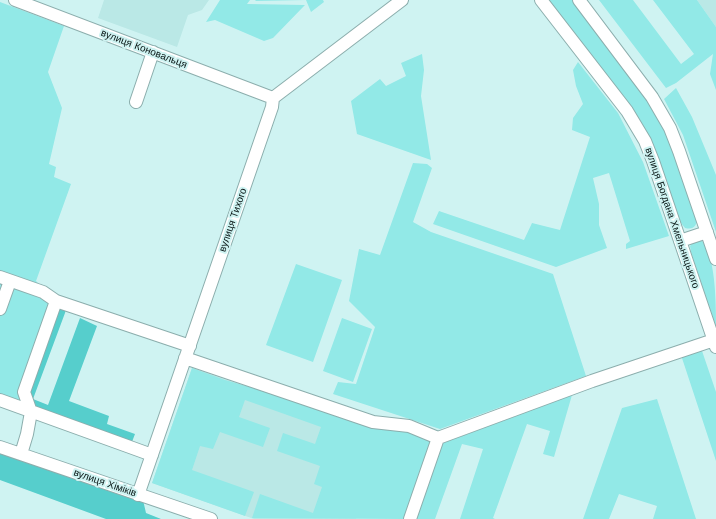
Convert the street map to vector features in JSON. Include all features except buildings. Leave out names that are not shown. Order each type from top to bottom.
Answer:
[{"type":"street","name":"вулиця Коновальця","points":[[15,0],[273,98]]},
{"type":"street","points":[[273,98],[402,0]]},
{"type":"street","name":"вулиця Богдана Хмельницького","points":[[541,0],[627,111],[645,141],[715,343]]},
{"type":"street","points":[[579,0],[652,97],[670,128],[716,259]]},
{"type":"street","points":[[136,102],[153,52]]},
{"type":"street","name":"вулиця Тихого","points":[[138,495],[272,107],[273,98]]},
{"type":"street","points":[[680,241],[707,232]]},
{"type":"street","points":[[0,309],[5,279],[43,292],[56,301],[190,346]]},
{"type":"street","points":[[21,454],[27,434],[31,412],[24,392],[56,301]]},
{"type":"street","points":[[185,358],[373,422],[409,426],[438,438],[592,381],[715,343]]},
{"type":"street","points":[[0,400],[152,455]]},
{"type":"street","points":[[410,519],[438,438]]},
{"type":"street","name":"вулиця Хіміків","points":[[0,447],[211,519]]},
{"type":"shaded area","points":[[104,0],[209,0],[202,10],[188,15],[177,47],[98,18]]},
{"type":"shaded area","points":[[220,0],[250,0],[247,4],[305,5],[273,38],[264,41],[215,20],[206,22]]},
{"type":"shaded area","points":[[256,0],[306,0],[255,1]]},
{"type":"shaded area","points":[[306,0],[323,0],[324,2],[311,12]]},
{"type":"shaded area","points":[[549,0],[572,0],[646,98],[669,139],[697,217],[696,225],[693,228],[685,228],[681,223],[658,159],[632,109]]},
{"type":"shaded area","points":[[599,0],[633,0],[681,64],[694,54],[653,0],[697,0],[716,27],[716,90],[710,74],[713,54],[676,83],[666,88]]},
{"type":"shaded area","points":[[697,0],[716,0],[716,27]]},
{"type":"shaded area","points":[[0,2],[64,26],[48,72],[62,108],[49,164],[56,167],[54,177],[71,184],[36,281],[56,301],[24,392],[31,412],[0,401]]},
{"type":"shaded area","points":[[422,54],[424,70],[421,96],[431,160],[357,134],[351,101],[380,79],[386,86],[406,76],[401,63]]},
{"type":"shaded area","points":[[578,62],[618,113],[643,162],[669,236],[626,249],[626,244],[630,241],[609,173],[593,178],[599,204],[599,225],[607,248],[556,267],[433,224],[439,211],[524,240],[532,223],[560,230],[590,137],[572,130],[573,118],[583,104],[576,86],[573,70]]},
{"type":"shaded area","points":[[676,88],[692,117],[716,175],[716,232],[683,135],[664,99]]},
{"type":"shaded area","points":[[413,163],[427,164],[432,168],[413,222],[431,232],[553,274],[586,376],[440,429],[333,394],[338,382],[356,384],[375,327],[349,301],[359,249],[380,255]]},
{"type":"shaded area","points":[[700,239],[709,255],[712,266],[715,292],[716,327],[691,252],[690,246],[694,241]]},
{"type":"shaded area","points":[[296,264],[342,280],[313,362],[266,345]]},
{"type":"shaded area","points":[[56,301],[67,304],[65,313],[33,399],[48,405],[80,318],[97,326],[69,401],[109,416],[107,424],[135,434],[130,447],[31,412],[24,392]]},
{"type":"shaded area","points":[[342,318],[372,329],[353,382],[323,371]]},
{"type":"shaded area","points":[[700,345],[716,392],[716,461],[680,352]]},
{"type":"shaded area","points":[[192,368],[386,435],[356,519],[254,519],[152,483]]},
{"type":"shaded area","points":[[192,368],[225,380],[435,440],[405,519],[252,518],[260,494],[313,513],[322,487],[314,484],[320,466],[277,451],[283,433],[315,444],[321,427],[245,400],[239,417],[270,428],[263,447],[220,432],[213,449],[200,446],[192,470],[254,492],[245,516],[152,483]]},
{"type":"shaded area","points":[[572,395],[554,457],[543,454],[550,431],[527,424],[493,518],[495,519],[460,519],[483,449],[462,444],[435,519],[416,519],[443,443]]},
{"type":"shaded area","points":[[657,399],[696,519],[653,519],[657,506],[619,494],[609,519],[583,519],[622,408]]},
{"type":"shaded area","points":[[0,450],[143,500],[146,513],[161,519],[106,519],[0,480]]}]
